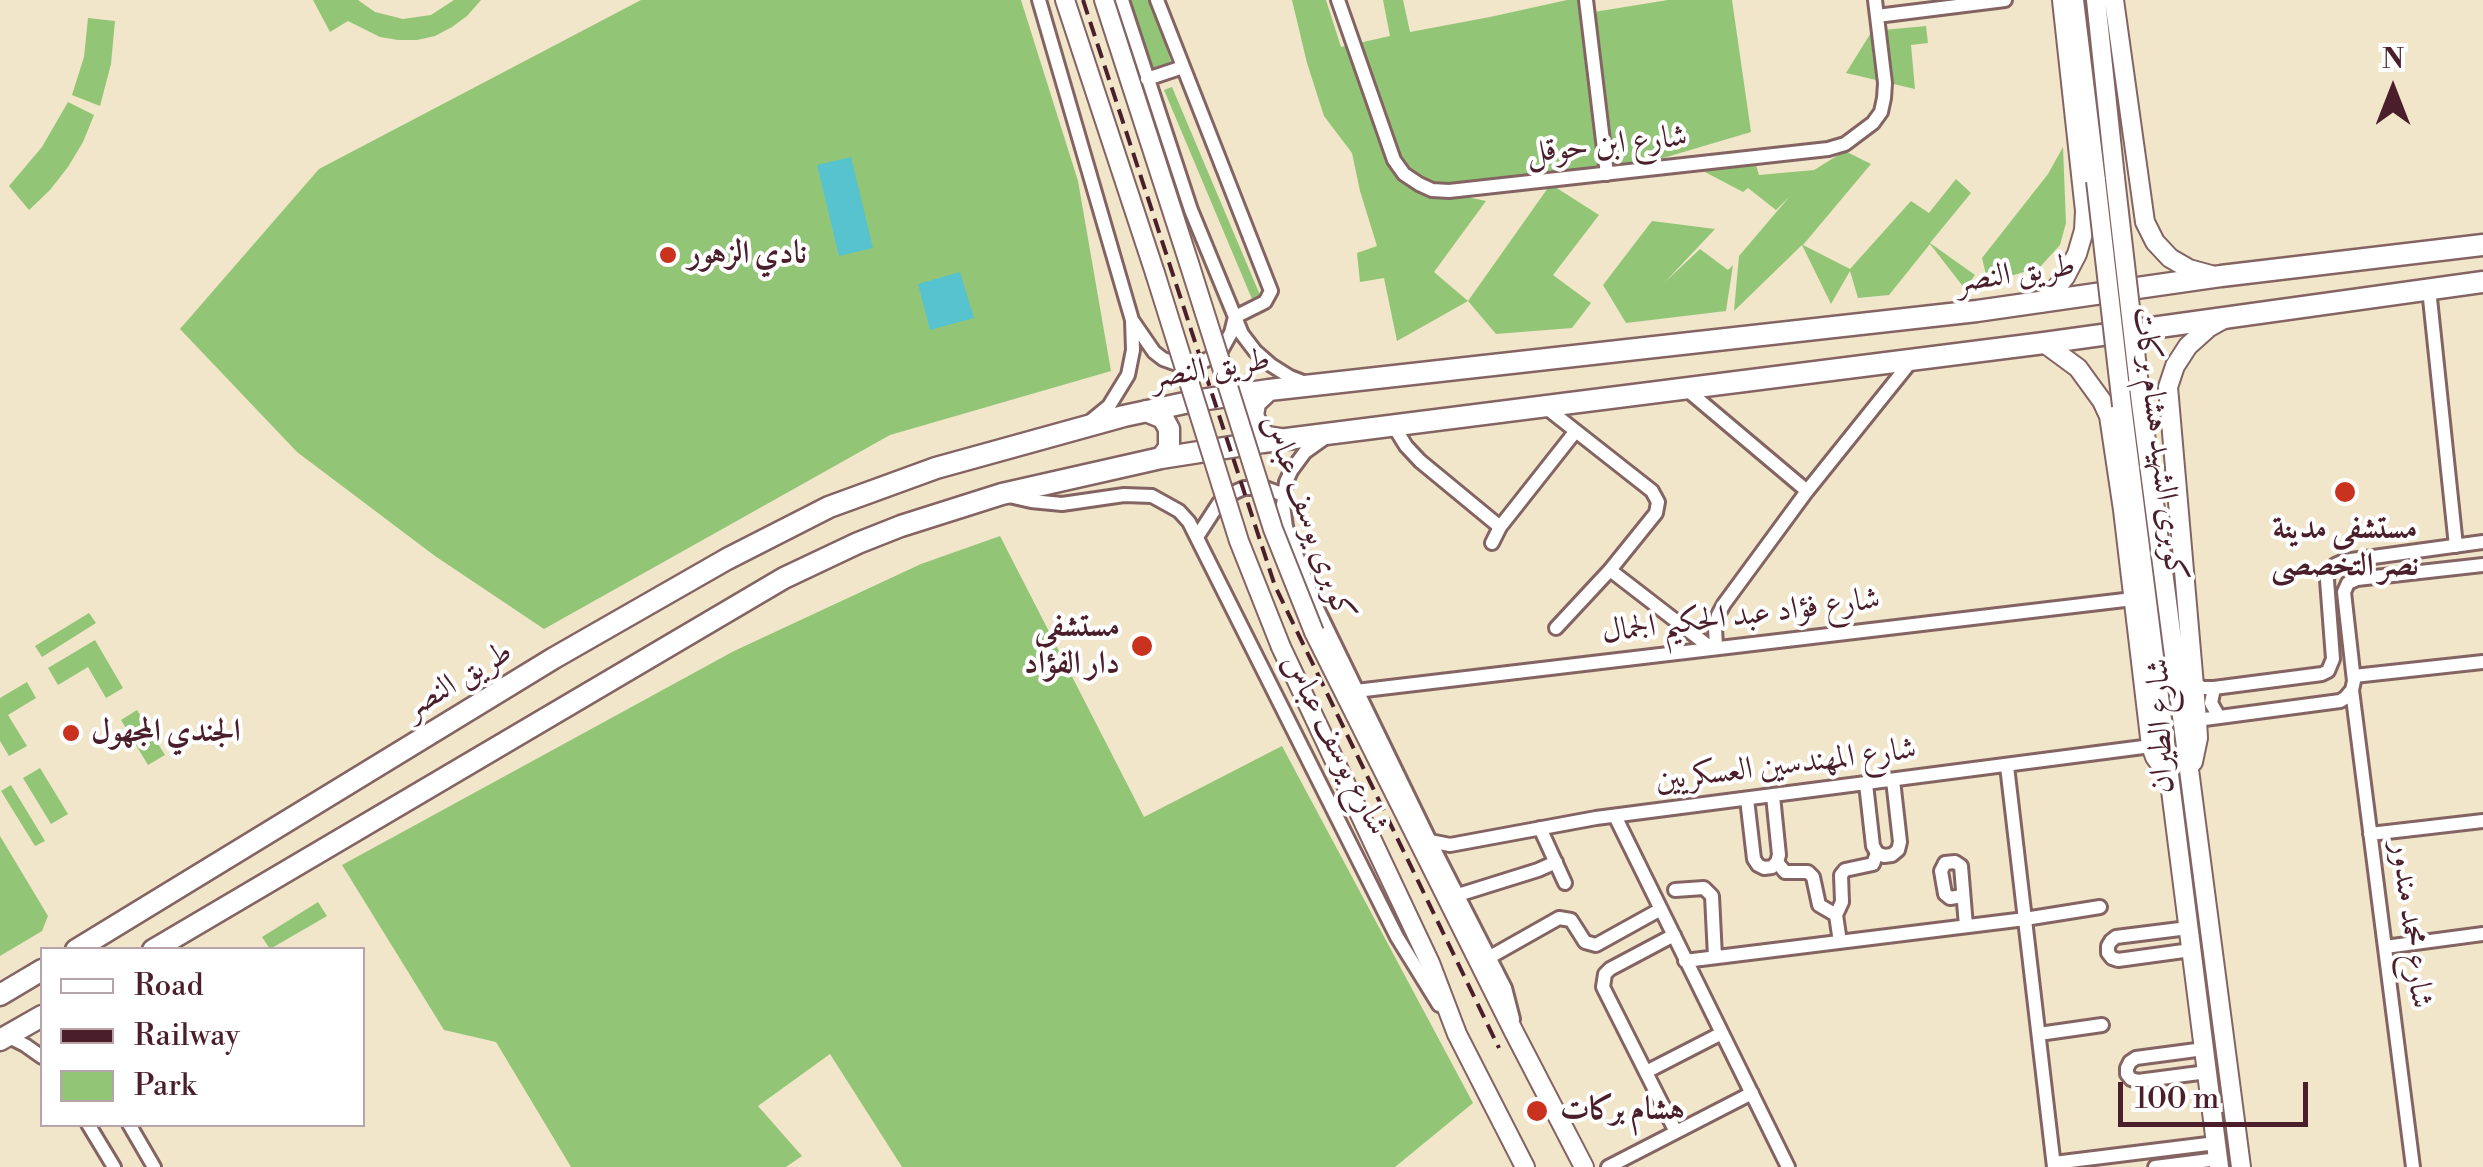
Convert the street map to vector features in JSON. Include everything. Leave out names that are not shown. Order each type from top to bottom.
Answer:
[{"type":"highway","name":"طريق النصر","points":[[81,947],[554,658],[760,540],[900,480],[1146,411],[1269,390],[2039,304],[2221,276],[2483,245]]},
{"type":"highway","points":[[158,947],[784,578],[901,526],[1002,494],[1161,458],[1280,440],[2044,343],[2483,282]]},
{"type":"highway","points":[[2173,283],[2166,304],[2174,317],[2187,322]]},
{"type":"highway","points":[[2072,298],[2088,314],[2084,331],[2074,338]]},
{"type":"highway","points":[[1269,390],[1255,403],[1253,416],[1262,433],[1280,440]]},
{"type":"highway","points":[[1146,411],[1163,418],[1169,429],[1169,448],[1161,458]]},
{"type":"highway","points":[[0,995],[40,971]]},
{"type":"highway","points":[[4,1038],[40,1017]]},
{"type":"main road","name":"كوبرى يوسف عباس","points":[[1065,0],[1239,541],[1281,647],[1430,963],[1457,1034]]},
{"type":"main road","name":"كوبرى يوسف عباس","points":[[1104,0],[1268,512],[1314,632],[1514,1032]]},
{"type":"main road","points":[[2039,304],[2066,277],[2084,230],[2062,0]]},
{"type":"main road","name":"كوبرى الشهيد هشام بركات","points":[[2074,0],[2141,403],[2190,772]]},
{"type":"main road","name":"كوبرى الشهيد هشام بركات","points":[[2096,0],[2116,411],[2170,776]]},
{"type":"main road","points":[[2084,230],[2093,242],[2114,250],[2134,242],[2144,222],[2114,0]]},
{"type":"main road","points":[[2144,222],[2162,250],[2179,264],[2199,273],[2221,276]]},
{"type":"main road","name":"شارع الطيران","points":[[2237,314],[2208,328],[2188,346],[2175,366],[2168,396],[2198,720],[2190,772],[2241,1167]]},
{"type":"main road","name":"شارع الطيران","points":[[2044,343],[2078,368],[2102,400],[2116,411],[2132,599],[2151,746],[2170,776],[2218,1156]]},
{"type":"main road","points":[[2116,411],[2108,404],[2112,393],[2129,378],[2152,379],[2168,396]]},
{"type":"main road","name":"شارع يوسف عباس","points":[[1514,1032],[1584,1167]]},
{"type":"main road","name":"شارع يوسف عباس","points":[[1457,1034],[1525,1167]]},
{"type":"street","points":[[1039,0],[1132,320],[1133,350],[1123,386],[1100,414],[1080,428]]},
{"type":"street","points":[[1122,0],[1191,210],[1235,317],[1248,342],[1271,366],[1310,384]]},
{"type":"street","points":[[1132,320],[1163,359],[1190,365],[1207,360],[1222,349],[1235,317],[1265,302],[1271,291],[1158,0]]},
{"type":"street","name":"شارع ابن حوقل","points":[[1338,0],[1394,160],[1418,184],[1449,191],[1845,144],[1873,124],[1880,112],[1885,84],[1875,0]]},
{"type":"street","points":[[1586,0],[1607,174]]},
{"type":"street","points":[[1877,16],[2006,0]]},
{"type":"street","points":[[1147,79],[1183,67]]},
{"type":"street","points":[[2428,289],[2456,546]]},
{"type":"street","points":[[1714,648],[1718,614],[1807,491],[1912,359]]},
{"type":"street","points":[[1686,389],[1807,491]]},
{"type":"street","points":[[1544,406],[1652,491],[1658,502],[1656,514],[1556,628]]},
{"type":"street","points":[[1393,425],[1420,461],[1500,527]]},
{"type":"street","points":[[1197,537],[1218,503],[1235,492],[1265,488],[1284,494],[1291,471],[1305,452],[1324,438],[1348,431]]},
{"type":"street","points":[[1492,543],[1500,527],[1575,432]]},
{"type":"street","name":"شارع يوسف عباس","points":[[1002,494],[1062,504],[1152,496],[1179,511],[1189,522],[1398,937],[1457,1034]]},
{"type":"street","name":"شارع يوسف عباس","points":[[1284,494],[1284,516],[1297,561],[1356,691],[1509,999],[1514,1032]]},
{"type":"street","points":[[2193,683],[2214,688],[2315,676],[2328,671],[2333,653],[2327,580],[2331,568],[2339,562],[2483,542]]},
{"type":"street","name":"شارع محمد مندور","points":[[2412,1167],[2344,592],[2348,583],[2357,579],[2483,565]]},
{"type":"street","points":[[1610,570],[1714,648]]},
{"type":"street","name":"شارع فؤاد عبد الحكيم الجمال","points":[[1356,691],[2132,599]]},
{"type":"street","points":[[2198,720],[2340,701],[2353,683],[2483,662]]},
{"type":"street","points":[[2214,688],[2211,704],[2218,717]]},
{"type":"street","name":"شارع المهندسين العسكريين","points":[[1430,841],[1450,845],[1615,816],[2151,746]]},
{"type":"street","points":[[2007,766],[2054,1165],[2218,1156]]},
{"type":"street","points":[[1866,784],[1873,846],[1884,856],[1898,850],[1900,842],[1893,780]]},
{"type":"street","points":[[1747,799],[1754,859],[1764,868],[1772,867],[1780,855],[1773,796]]},
{"type":"street","points":[[1615,816],[1788,1167]]},
{"type":"street","points":[[2370,834],[2483,822]]},
{"type":"street","points":[[1540,828],[1565,882]]},
{"type":"street","points":[[1840,942],[1836,914],[1842,902],[1842,874],[1873,864],[1878,852]]},
{"type":"street","points":[[1458,895],[1556,862]]},
{"type":"street","points":[[1777,862],[1785,872],[1808,872],[1813,877],[1819,905],[1836,914]]},
{"type":"street","points":[[1675,890],[1709,891],[1715,958]]},
{"type":"street","points":[[1962,896],[1966,926]]},
{"type":"street","points":[[1686,961],[2100,907]]},
{"type":"street","points":[[1490,958],[1559,918],[1571,920],[1585,942],[1596,945],[1661,909]]},
{"type":"street","points":[[2188,928],[2116,937],[2108,952],[2118,960],[2191,950]]},
{"type":"street","points":[[2384,947],[2483,934]]},
{"type":"street","points":[[1674,935],[1610,969],[1603,987],[1676,1132]]},
{"type":"street","points":[[2039,1034],[2102,1025]]},
{"type":"street","points":[[1646,1072],[1722,1033]]},
{"type":"street","points":[[4,1038],[25,1045],[40,1056]]},
{"type":"street","points":[[2204,1049],[2136,1058],[2130,1062],[2127,1074],[2138,1082],[2207,1072]]},
{"type":"street","points":[[1608,1167],[1752,1093]]},
{"type":"street","points":[[90,1127],[114,1167]]},
{"type":"street","points":[[130,1127],[147,1165]]},
{"type":"street","points":[[2156,1167],[2218,1156]]},
{"type":"green space","points":[[313,0],[358,0],[375,12],[403,19],[431,15],[454,0],[481,0],[467,16],[435,36],[398,40],[380,37],[348,21],[330,32]]},
{"type":"green space","name":"نادي الزهور","points":[[641,0],[1021,0],[1078,181],[1111,371],[890,435],[544,629],[435,556],[297,452],[180,329],[319,169]]},
{"type":"green space","points":[[1131,0],[1151,0],[1171,62],[1153,68]]},
{"type":"green space","points":[[1292,0],[1326,0],[1341,47],[1390,36],[1383,0],[1403,0],[1410,32],[1567,0],[1592,0],[1594,12],[1668,0],[1732,0],[1751,132],[1606,175],[1552,185],[1599,215],[1553,275],[1591,303],[1572,328],[1496,334],[1468,301],[1397,341],[1384,278],[1360,282],[1357,253],[1377,246],[1352,153],[1324,116]],"holes":[[[1550,185],[1468,301],[1434,272],[1486,201],[1467,197]]]},
{"type":"green space","points":[[88,18],[115,21],[111,64],[100,106],[72,95],[84,57]]},
{"type":"green space","points":[[1926,26],[1928,43],[1911,45],[1915,89],[1846,73],[1872,31]]},
{"type":"green space","points":[[1172,87],[1260,295],[1252,299],[1164,90]]},
{"type":"green space","points":[[68,102],[94,115],[68,167],[29,210],[9,186],[42,147]]},
{"type":"green space","points":[[2063,147],[2066,223],[2060,245],[2040,267],[1988,283],[1982,258],[2048,174]]},
{"type":"green space","points":[[1845,151],[1871,164],[1803,245],[1850,269],[1911,201],[1929,213],[1956,179],[1971,193],[1930,243],[1975,275],[1965,289],[1930,244],[1889,295],[1858,298],[1850,271],[1831,304],[1802,245],[1734,311],[1739,256],[1790,196],[1776,210],[1748,188],[1743,192],[1703,171],[1756,165],[1759,175],[1814,170]]},
{"type":"green space","points":[[1652,221],[1715,229],[1665,282],[1700,249],[1728,270],[1733,265],[1726,311],[1626,323],[1603,285]]},
{"type":"green space","points":[[1000,536],[1144,817],[1282,746],[1473,1103],[1395,1167],[902,1167],[830,1054],[758,1106],[802,1156],[786,1167],[571,1167],[496,1042],[444,1030],[342,865],[734,651],[921,564]]},
{"type":"green space","points":[[89,613],[96,623],[42,657],[35,646]]},
{"type":"green space","points":[[95,640],[123,688],[106,698],[88,667],[58,685],[48,668]]},
{"type":"green space","points":[[27,682],[36,698],[8,715],[27,746],[9,756],[0,741],[0,698]]},
{"type":"green space","points":[[137,710],[165,755],[148,765],[121,720]]},
{"type":"green space","points":[[40,768],[68,814],[51,824],[23,778]]},
{"type":"green space","points":[[11,785],[45,841],[35,846],[1,791]]},
{"type":"green space","points":[[0,836],[48,916],[42,931],[0,956]]},
{"type":"green space","points":[[318,902],[327,916],[273,947],[269,947],[262,937]]},
{"type":"water","points":[[851,157],[873,248],[839,256],[817,165]]},
{"type":"water","points":[[960,272],[974,318],[930,330],[918,284]]},
{"type":"railway","points":[[1083,0],[1275,586],[1499,1048]]},
{"type":"place","name":"نادي الزهور","points":[[668,255]]},
{"type":"place","name":"مستشفى مدينة نصر التخصصى","points":[[2345,492]]},
{"type":"place","name":"مستشفى دار الفؤاد","points":[[1142,646]]},
{"type":"place","name":"الجندي المجهول","points":[[71,733]]},
{"type":"place","name":"هشام بركات","points":[[1537,1111]]}]
